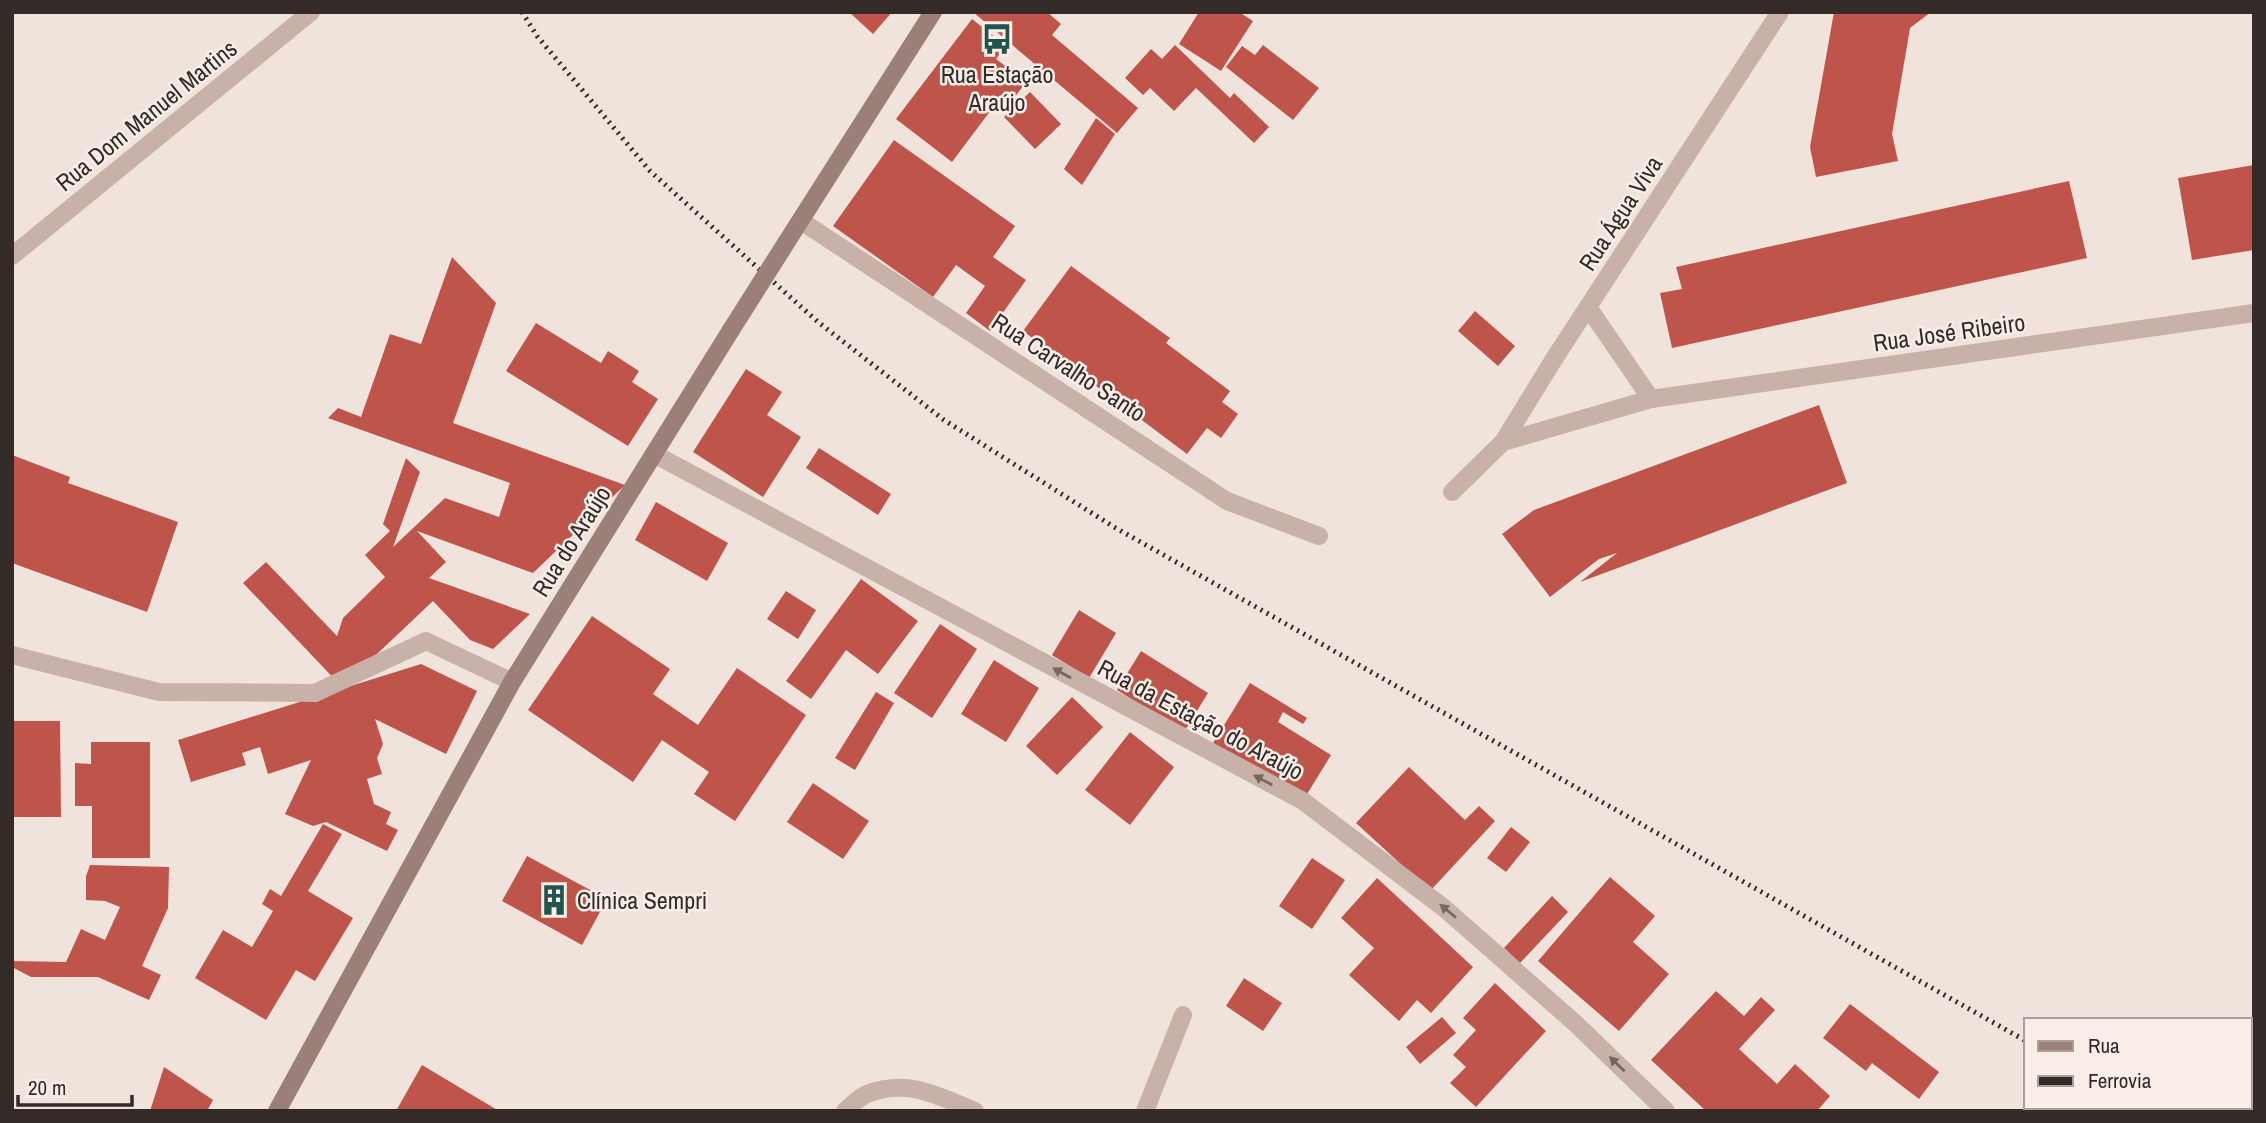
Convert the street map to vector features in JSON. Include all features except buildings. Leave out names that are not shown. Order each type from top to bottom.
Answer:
[{"type":"main road","name":"Rua do Araújo","points":[[277,1111],[512,682],[933,12]]},
{"type":"street","name":"Rua Dom Manuel Martins","points":[[12,256],[311,12]]},
{"type":"street","name":"Rua Água Viva","points":[[1503,442],[1780,12]]},
{"type":"street","name":"Rua Carvalho Santo","points":[[801,221],[1227,500],[1319,536]]},
{"type":"street","points":[[1588,307],[1651,398]]},
{"type":"street","name":"Rua José Ribeiro","points":[[1452,492],[1503,442],[1651,398],[2254,313]]},
{"type":"street","name":"Rua da Estação do Araújo","points":[[654,454],[1303,801],[1444,908],[1575,1023],[1666,1111]]},
{"type":"street","points":[[12,655],[159,692],[314,693],[426,641],[512,682]]},
{"type":"street","points":[[1144,1111],[1183,1015]]},
{"type":"street","points":[[845,1111],[865,1094],[900,1088],[921,1088],[975,1111]]},
{"type":"railway","points":[[522,12],[537,36],[650,171],[818,322],[944,420],[1114,527],[2024,1040]]},
{"type":"railway","points":[[2164,1109],[2168,1111]]},
{"type":"place","name":"Rua Estação Araújo","points":[[997,39]]},
{"type":"place","name":"Clínica Sempri","points":[[554,900]]}]
